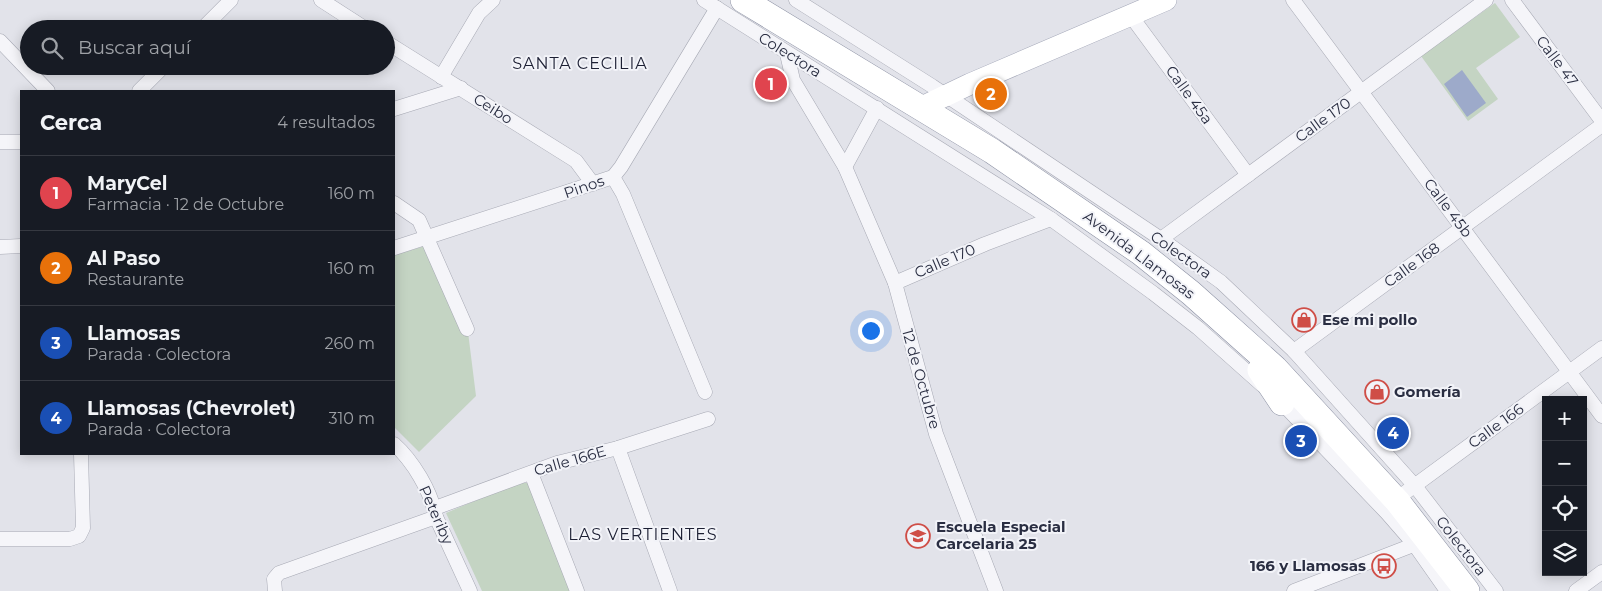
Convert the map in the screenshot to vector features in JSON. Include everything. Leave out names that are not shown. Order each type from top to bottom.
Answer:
[{"type":"highway","name":"Avenida Llamosas","points":[[770,0],[934,101],[1152,245],[1284,360],[1332,409],[1432,537],[1481,591]]},
{"type":"highway","name":"Avenida Llamosas","points":[[741,5],[934,101],[992,151],[1140,253],[1191,293],[1275,368],[1400,497]]},
{"type":"highway","points":[[1238,336],[1282,402]]},
{"type":"highway","name":"Avenida Llamosas","points":[[1432,537],[1467,591]]},
{"type":"main road","points":[[934,101],[1166,0]]},
{"type":"street","points":[[211,20],[231,0]]},
{"type":"street","points":[[321,0],[352,20]]},
{"type":"street","points":[[441,77],[479,13],[493,0]]},
{"type":"street","name":"Colectora","points":[[704,0],[717,8],[741,5],[787,54],[1034,206],[1051,219]]},
{"type":"street","name":"Colectora","points":[[796,0],[934,101],[1161,239],[1221,282],[1294,351],[1400,497]]},
{"type":"street","name":"Calle 45b","points":[[1293,0],[1602,416]]},
{"type":"street","name":"Calle 170","points":[[1161,239],[1486,0]]},
{"type":"street","name":"Calle 47","points":[[1512,0],[1602,121]]},
{"type":"street","name":"Pinos","points":[[395,248],[613,177],[621,168],[717,8]]},
{"type":"street","name":"Calle 45a","points":[[1131,16],[1248,175]]},
{"type":"street","points":[[0,42],[20,62]]},
{"type":"street","name":"Ceibo","points":[[395,48],[576,161],[593,184]]},
{"type":"street","name":"12 de Octubre","points":[[787,54],[793,80],[845,167],[895,282],[936,434],[996,591]]},
{"type":"street","points":[[32,75],[47,90]]},
{"type":"street","points":[[140,90],[155,75]]},
{"type":"street","points":[[395,109],[461,88]]},
{"type":"street","name":"Colectora","points":[[877,108],[907,110],[934,101]]},
{"type":"street","points":[[845,167],[877,108]]},
{"type":"street","name":"Calle 168","points":[[1294,351],[1602,125]]},
{"type":"street","points":[[0,142],[20,142]]},
{"type":"street","points":[[613,177],[623,194],[705,392]]},
{"type":"street","points":[[395,204],[419,220],[467,329]]},
{"type":"street","points":[[1051,219],[1198,328],[1282,402],[1400,497]]},
{"type":"street","name":"Calle 170","points":[[895,282],[1051,219]]},
{"type":"street","points":[[0,246],[20,246]]},
{"type":"street","name":"Calle 166","points":[[1400,497],[1602,348]]},
{"type":"street","name":"Calle 166E","points":[[275,591],[274,579],[279,574],[531,472],[557,463],[618,448],[708,419]]},
{"type":"street","name":"Peteriby","points":[[395,445],[414,466],[470,591]]},
{"type":"street","points":[[618,448],[670,591]]},
{"type":"street","points":[[0,540],[70,539],[78,536],[82,528],[81,455]]},
{"type":"street","points":[[531,472],[577,591]]},
{"type":"street","points":[[1294,591],[1432,537],[1447,591]]},
{"type":"street","name":"Colectora","points":[[1432,537],[1496,591]]},
{"type":"street","points":[[1576,591],[1602,572]]},
{"type":"green space","points":[[1495,3],[1520,37],[1476,68],[1498,99],[1468,121],[1421,56]]},
{"type":"green space","points":[[432,244],[467,324],[476,396],[419,452],[395,428],[395,255]]},
{"type":"green space","points":[[517,483],[528,483],[570,591],[482,591],[446,513]]},
{"type":"water","points":[[1462,70],[1486,103],[1467,117],[1444,84]]},
{"type":"place","name":"MaryCel","points":[[771,84]]},
{"type":"place","name":"Al Paso","points":[[991,94]]},
{"type":"place","name":"Ese mi pollo","points":[[1304,320]]},
{"type":"place","name":"Gomería","points":[[1377,392]]},
{"type":"place","name":"Llamosas (Chevrolet)","points":[[1393,433]]},
{"type":"place","name":"Llamosas","points":[[1301,441]]},
{"type":"place","name":"Escuela Especial Carcelaria 25","points":[[918,536]]},
{"type":"place","name":"166 y Llamosas","points":[[1384,566]]},
{"type":"district","name":"SANTA CECILIA","points":[[580,63]]},
{"type":"district","name":"LAS VERTIENTES","points":[[643,534]]}]
